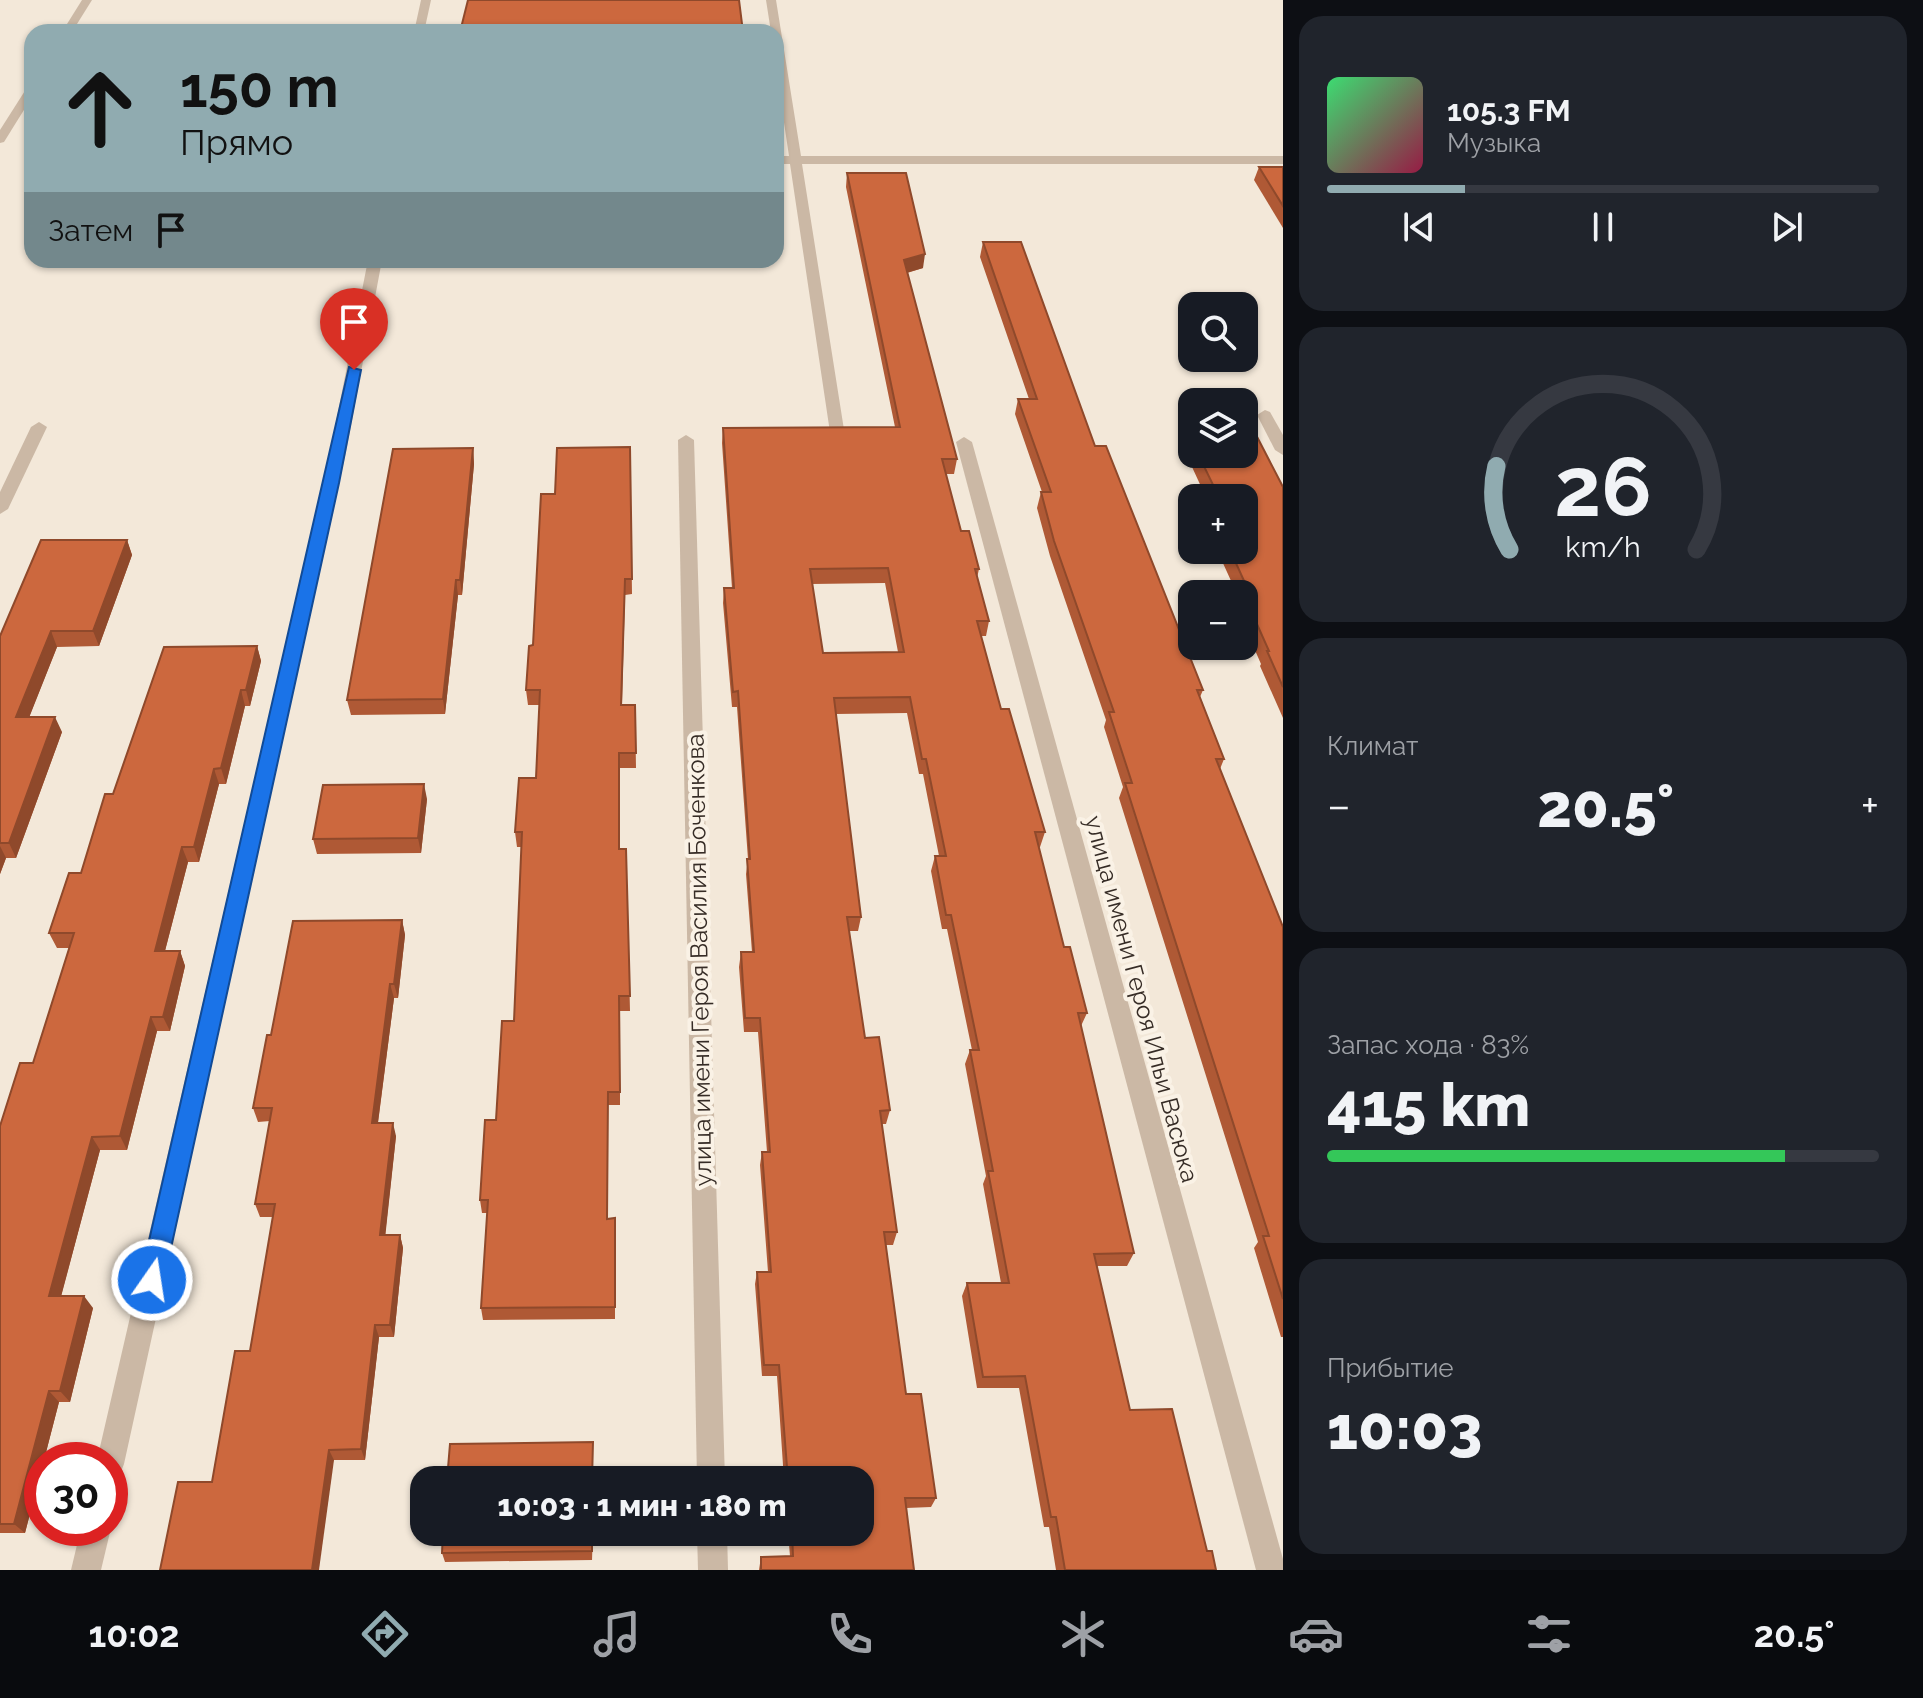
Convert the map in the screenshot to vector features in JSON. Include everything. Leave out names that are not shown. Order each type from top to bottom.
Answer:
[{"type":"street","points":[[72,24],[87,0]]},
{"type":"street","points":[[421,24],[426,0]]},
{"type":"street","points":[[771,0],[775,24]]},
{"type":"street","points":[[784,83],[837,436]]},
{"type":"street","points":[[0,139],[24,101]]},
{"type":"street","points":[[784,160],[1283,160]]},
{"type":"street","points":[[115,1442],[338,452],[373,268]]},
{"type":"street","points":[[1265,415],[1283,450]]},
{"type":"street","points":[[0,509],[39,427]]},
{"type":"street","name":"улица имени Героя Василия Боченкова","points":[[686,440],[711,1466]]},
{"type":"street","name":"улица имени Героя Ильи Васюка","points":[[964,442],[1271,1570]]},
{"type":"street","points":[[86,1570],[92,1546]]},
{"type":"street","points":[[712,1546],[713,1570]]},
{"type":"building","points":[[468,0],[739,0],[742,24],[462,24]]},
{"type":"building","points":[[1259,167],[1283,167],[1283,206]]},
{"type":"building","points":[[847,173],[906,173],[925,254],[904,260],[957,459],[942,459],[961,531],[969,531],[979,569],[975,569],[989,621],[977,621],[1001,709],[1009,709],[1045,832],[1035,832],[1064,947],[1070,947],[1087,1013],[1078,1013],[1134,1253],[1094,1254],[1130,1410],[1172,1409],[1207,1551],[1212,1551],[1216,1570],[1065,1570],[1056,1517],[1051,1517],[1025,1376],[983,1377],[967,1283],[1009,1283],[988,1171],[993,1171],[970,1050],[979,1050],[951,915],[946,915],[935,856],[946,856],[910,697],[834,698],[861,917],[847,917],[865,1038],[879,1037],[890,1110],[880,1111],[897,1232],[884,1232],[906,1394],[921,1394],[936,1498],[905,1498],[914,1570],[761,1570],[761,1557],[793,1556],[793,1546],[874,1546],[874,1466],[787,1466],[779,1365],[764,1365],[757,1272],[771,1272],[762,1152],[770,1152],[760,1018],[745,1018],[741,952],[754,952],[738,691],[733,692],[724,588],[734,588],[723,428],[900,427]],"holes":[[[888,568],[904,652],[823,653],[810,569]]]},
{"type":"building","points":[[983,242],[1021,242],[1095,446],[1106,446],[1178,627],[1178,660],[1191,660],[1203,690],[1197,690],[1224,759],[1216,759],[1283,927],[1283,1299],[1263,1236],[1269,1236],[1125,783],[1132,783],[1109,712],[1114,712],[1054,541],[1041,492],[1051,492],[1018,399],[1037,399]]},
{"type":"building","points":[[1258,439],[1283,487],[1283,687],[1258,626],[1258,580],[1244,580],[1236,564],[1258,564],[1258,484],[1213,484],[1205,468],[1258,468]]},
{"type":"building","points":[[630,447],[632,579],[625,579],[621,705],[635,705],[636,753],[619,753],[619,849],[626,849],[630,996],[619,996],[620,1092],[608,1092],[607,1219],[615,1218],[615,1307],[481,1308],[488,1200],[480,1200],[485,1120],[496,1120],[502,1021],[514,1021],[522,832],[515,832],[519,778],[536,778],[540,690],[526,690],[529,646],[533,645],[541,494],[555,494],[557,448]]},
{"type":"building","points":[[473,448],[460,580],[456,580],[443,699],[347,700],[393,449]]},
{"type":"building","points":[[41,540],[127,540],[93,631],[51,631],[16,717],[55,717],[9,843],[0,843],[0,636]]},
{"type":"building","points":[[257,646],[246,690],[241,690],[221,768],[214,769],[194,847],[182,847],[155,951],[180,951],[163,1017],[151,1017],[120,1136],[92,1137],[49,1296],[84,1296],[60,1391],[49,1391],[36,1442],[24,1442],[24,1486],[14,1524],[0,1524],[0,1126],[20,1063],[33,1063],[74,933],[49,933],[69,873],[81,873],[105,794],[113,794],[164,647]]},
{"type":"building","points":[[424,784],[418,838],[313,839],[323,785]]},
{"type":"building","points":[[402,920],[394,984],[390,984],[372,1123],[393,1123],[380,1235],[400,1235],[390,1325],[375,1325],[361,1449],[329,1450],[312,1570],[160,1570],[178,1482],[212,1482],[235,1351],[250,1351],[275,1204],[255,1204],[272,1108],[253,1108],[293,921]]},
{"type":"building","points":[[593,1442],[592,1466],[448,1466],[450,1444]]},
{"type":"building","points":[[442,1546],[592,1546],[592,1551],[442,1553]]},
{"type":"route","points":[[152,1280],[332,483],[354,370]]}]
